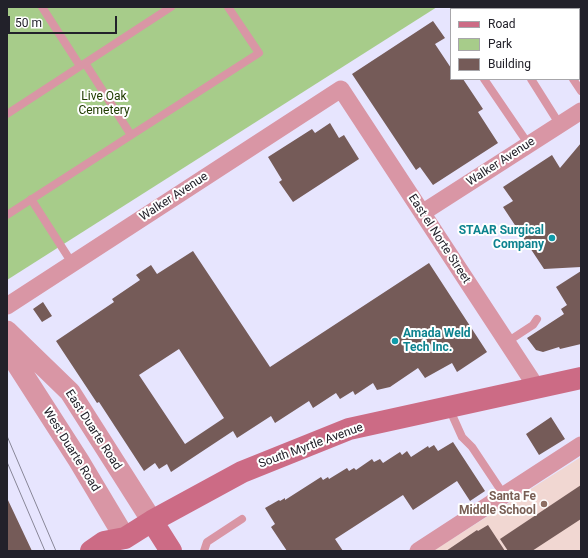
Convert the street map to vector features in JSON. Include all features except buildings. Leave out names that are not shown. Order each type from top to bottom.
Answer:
[{"type":"main road","name":"South Myrtle Avenue","points":[[91,551],[104,542],[127,547],[152,521],[242,472],[349,429],[581,378]]},
{"type":"main road","points":[[152,521],[172,551]]},
{"type":"street","name":"Walker Avenue","points":[[7,306],[341,89]]},
{"type":"street","name":"East el Norte Street","points":[[341,89],[537,388]]},
{"type":"street","name":"Walker Avenue","points":[[422,213],[581,112]]},
{"type":"street","name":"East Duarte Road","points":[[7,331],[70,392],[152,521]]},
{"type":"street","name":"West Duarte Road","points":[[7,349],[79,461],[127,547]]},
{"type":"street","points":[[418,551],[581,445]]},
{"type":"lane","points":[[42,7],[131,135]]},
{"type":"lane","points":[[7,114],[171,7]]},
{"type":"lane","points":[[7,215],[259,53],[228,7]]},
{"type":"lane","points":[[485,80],[529,145]]},
{"type":"lane","points":[[532,80],[560,125]]},
{"type":"lane","points":[[574,80],[581,91]]},
{"type":"lane","points":[[31,199],[72,263]]},
{"type":"lane","points":[[507,342],[533,325],[536,319]]},
{"type":"lane","points":[[448,408],[462,437],[472,447],[504,495]]},
{"type":"lane","points":[[204,551],[207,542],[242,519]]},
{"type":"shaded area","name":"Santa Fe Middle School","points":[[581,457],[581,551],[433,551]]},
{"type":"green space","name":"Live Oak Cemetery","points":[[7,7],[437,7],[7,280]]},
{"type":"tram line","points":[[7,436],[56,551]]},
{"type":"tram line","points":[[7,462],[45,551]]},
{"type":"place","name":"STAAR Surgical Company","points":[[552,238]]},
{"type":"place","name":"Amada Weld Tech Inc.","points":[[395,341]]},
{"type":"place","name":"Santa Fe Middle School","points":[[544,504]]}]
